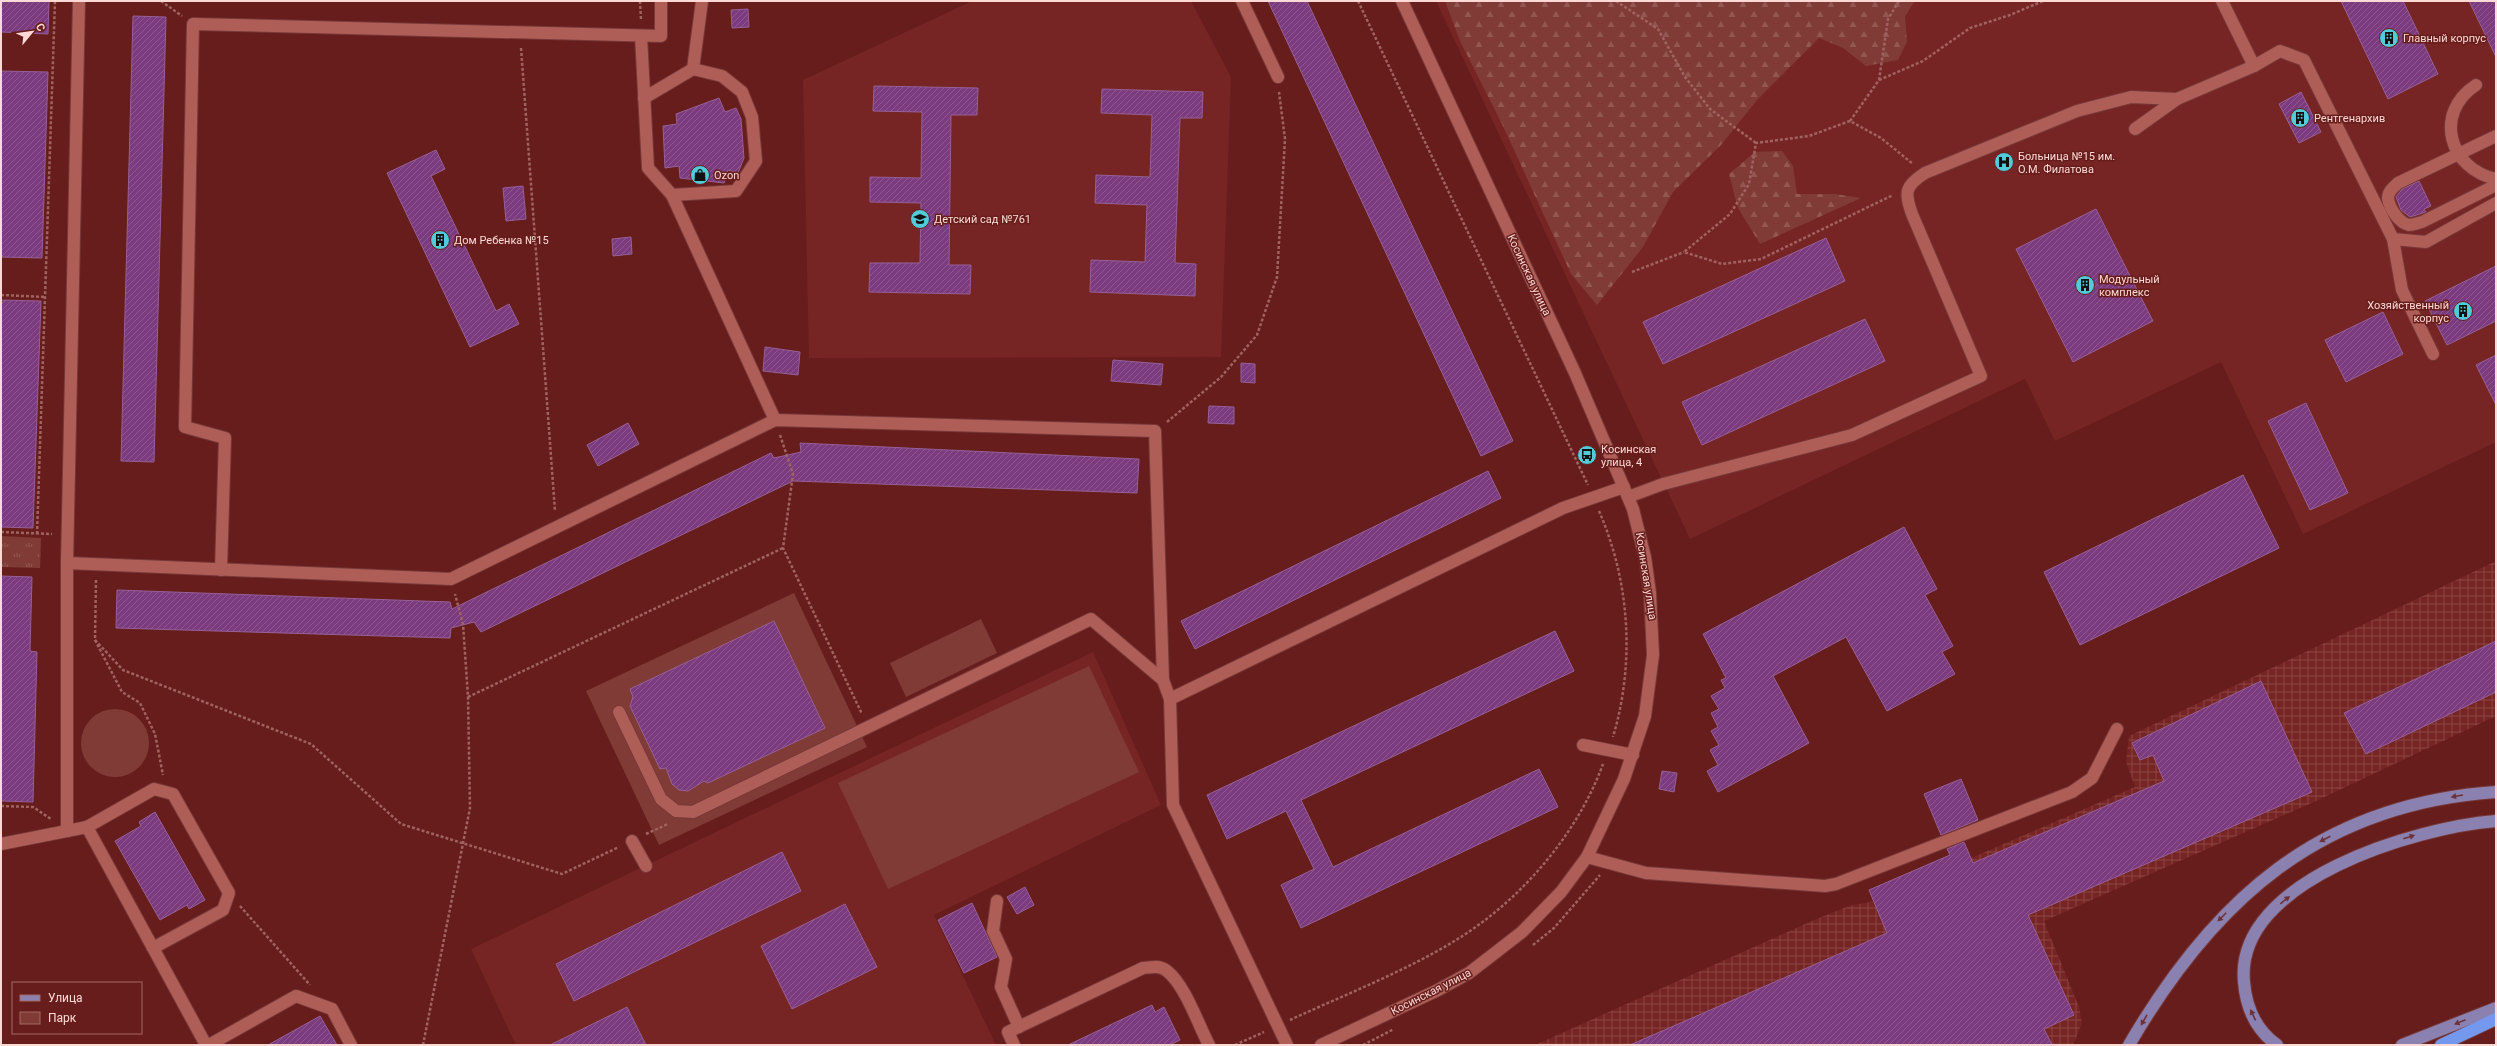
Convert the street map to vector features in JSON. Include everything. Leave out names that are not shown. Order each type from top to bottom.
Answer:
[{"type":"highway","points":[[2441,1045],[2496,1019]]},
{"type":"main road","points":[[2129,1045],[2155,1000],[2177,969],[2206,934],[2241,898],[2296,856],[2361,822],[2434,800],[2496,792]]},
{"type":"main road","points":[[2276,1045],[2259,1027],[2248,1006],[2243,975],[2246,956],[2258,928],[2280,904],[2311,880],[2372,849],[2441,829],[2496,821]]},
{"type":"main road","points":[[2402,1045],[2496,1008]]},
{"type":"street","points":[[67,831],[67,535],[79,1]]},
{"type":"street","points":[[221,570],[224,438],[184,427],[193,24],[520,34],[661,36],[661,1]]},
{"type":"street","points":[[693,69],[702,1]]},
{"type":"street","points":[[1242,1],[1278,78]]},
{"type":"street","name":"Косинская улица","points":[[1321,1045],[1438,990],[1482,964],[1544,911],[1587,857],[1614,805],[1633,755],[1645,716],[1650,685],[1653,623],[1645,557],[1626,492],[1575,373],[1402,1]]},
{"type":"street","points":[[2222,1],[2254,66]]},
{"type":"street","points":[[641,36],[648,168],[672,195],[775,420]]},
{"type":"street","points":[[2135,129],[2177,98],[2254,66],[2280,51],[2304,60],[2393,239],[2402,290],[2433,354]]},
{"type":"street","points":[[644,98],[693,69],[722,76],[742,92],[752,117],[756,160],[736,191],[672,195]]},
{"type":"street","points":[[2476,85],[2463,94],[2454,107],[2450,126],[2452,140],[2460,156],[2469,165],[2496,179]]},
{"type":"street","points":[[1170,699],[1563,508],[1594,498],[1664,484],[1852,435],[1981,376],[1912,214],[1906,196],[1910,182],[1925,173],[2077,111],[2131,97],[2177,98]]},
{"type":"street","points":[[2496,136],[2398,183],[2391,189],[2388,198],[2392,210],[2401,221],[2410,225],[2422,222],[2496,185]]},
{"type":"street","points":[[2393,239],[2426,242],[2496,203]]},
{"type":"street","points":[[67,563],[451,579],[556,526],[775,420],[1155,431],[1163,680],[1170,699],[1173,804],[1287,1045]]},
{"type":"street","points":[[620,712],[661,799],[676,811],[693,812],[1091,620],[1163,680]]},
{"type":"street","points":[[1587,857],[1646,873],[1825,886],[1836,884],[2084,786],[2098,770],[2117,729]]},
{"type":"street","points":[[1583,745],[1633,755]]},
{"type":"street","points":[[1,844],[87,827],[154,789],[173,794],[229,893],[223,910],[153,948]]},
{"type":"street","points":[[87,827],[206,1045]]},
{"type":"street","points":[[632,841],[646,866]]},
{"type":"street","points":[[997,901],[993,931],[1006,959],[1001,987],[1019,1027]]},
{"type":"street","points":[[1014,1045],[1008,1032],[1143,968],[1156,966],[1167,971],[1179,986],[1209,1045]]},
{"type":"street","points":[[209,1045],[296,996],[332,1009],[350,1045]]},
{"type":"path","points":[[37,534],[55,1]]},
{"type":"path","points":[[161,1],[193,24]]},
{"type":"path","points":[[1235,1045],[1428,956],[1456,940],[1485,919],[1540,866],[1577,818],[1590,796],[1608,750],[1620,714],[1624,687],[1626,631],[1619,570],[1608,532],[1594,498],[1358,1]]},
{"type":"path","points":[[1616,1],[1658,29],[1686,77],[1710,109],[1756,143],[1809,136],[1850,121],[1879,80],[1888,19],[1898,1]]},
{"type":"path","points":[[1879,80],[1923,61],[1970,28],[2010,15],[2043,1]]},
{"type":"path","points":[[520,34],[556,526]]},
{"type":"path","points":[[1155,431],[1221,377],[1257,335],[1260,328],[1277,277],[1285,139],[1278,78]]},
{"type":"path","points":[[1850,121],[1881,138],[1925,173]]},
{"type":"path","points":[[1632,272],[1684,252],[1730,214],[1748,184],[1756,143]]},
{"type":"path","points":[[1684,252],[1722,264],[1761,259],[1887,200],[1910,182]]},
{"type":"path","points":[[1,295],[46,297]]},
{"type":"path","points":[[775,420],[793,474],[783,548],[868,727]]},
{"type":"path","points":[[1,532],[67,535]]},
{"type":"path","points":[[468,697],[783,548]]},
{"type":"path","points":[[96,564],[95,640],[122,692],[140,703],[155,734],[165,785],[164,791]]},
{"type":"path","points":[[423,1045],[470,808],[468,697],[463,624],[460,607]]},
{"type":"path","points":[[95,640],[123,670],[311,744],[401,824],[562,874]]},
{"type":"path","points":[[1,806],[33,807],[67,831]]},
{"type":"path","points":[[229,893],[311,986]]},
{"type":"shaded area","points":[[972,1],[1191,1],[1231,77],[1221,357],[809,358],[803,80]]},
{"type":"shaded area","name":"Больница №15 им. О.М. Филатова","points":[[1436,1],[2496,1],[2496,442],[2303,534],[2221,362],[2055,441],[2025,379],[1690,539]]},
{"type":"shaded area","points":[[2496,561],[2496,716],[2316,801],[2044,921],[2079,1007],[2082,1023],[2073,1045],[1535,1045],[1814,920],[1849,906],[1870,902],[2135,787],[2126,762],[2129,736]]},
{"type":"shaded area","points":[[1093,652],[1161,805],[934,915],[996,1045],[516,1045],[471,949]]},
{"type":"green space","points":[[1445,1],[1915,1],[1905,16],[1907,42],[1898,60],[1866,66],[1843,48],[1819,38],[1757,100],[1721,145],[1673,192],[1643,247],[1597,305],[1571,274],[1503,126],[1460,41]]},
{"type":"green space","points":[[1782,151],[1793,166],[1797,194],[1835,194],[1861,198],[1760,244],[1738,208],[1729,174],[1755,152]]},
{"type":"green space","points":[[1,536],[41,538],[40,568],[1,567]]},
{"type":"green space","points":[[794,593],[867,747],[659,845],[586,691]]},
{"type":"green space","points":[[981,619],[997,653],[906,697],[890,663]]},
{"type":"green space","points":[[1089,666],[1139,772],[888,889],[838,783]]},
{"type":"green space","points":[[108,709],[122,709],[134,714],[144,724],[149,736],[149,750],[144,762],[134,772],[122,777],[108,777],[96,772],[86,762],[81,750],[81,736],[86,724],[96,714]]},
{"type":"building","points":[[1,1],[49,1],[48,34],[1,32]]},
{"type":"building","points":[[1268,1],[1307,1],[1513,441],[1481,456]]},
{"type":"building","name":"Главный корпус","points":[[2341,1],[2403,1],[2438,74],[2388,99]]},
{"type":"building","name":"Главный корпус","points":[[2469,1],[2496,1],[2496,57]]},
{"type":"building","points":[[748,9],[749,27],[732,28],[731,10]]},
{"type":"building","points":[[133,16],[166,17],[154,462],[121,461]]},
{"type":"building","points":[[1,71],[48,72],[42,258],[1,257]]},
{"type":"building","points":[[874,86],[978,88],[977,115],[951,115],[949,265],[971,265],[970,294],[869,292],[870,263],[920,263],[921,203],[870,202],[870,177],[921,178],[922,112],[873,111]]},
{"type":"building","points":[[1102,89],[1203,92],[1202,118],[1180,118],[1175,263],[1196,264],[1195,296],[1090,292],[1091,260],[1145,262],[1147,205],[1095,203],[1096,175],[1150,177],[1152,115],[1101,113]]},
{"type":"building","name":"Рентгенархив","points":[[2301,92],[2321,132],[2299,143],[2279,104]]},
{"type":"building","points":[[719,98],[725,112],[736,108],[741,119],[744,158],[738,173],[728,170],[724,183],[680,178],[679,166],[665,168],[663,126],[677,124],[676,114]]},
{"type":"building","name":"Дом Ребенка №15","points":[[436,150],[445,169],[431,176],[496,311],[509,304],[519,324],[470,347],[387,173]]},
{"type":"building","points":[[2419,181],[2431,206],[2424,209],[2426,212],[2410,217],[2401,210],[2396,197],[2402,189]]},
{"type":"building","points":[[523,186],[526,219],[506,221],[503,188]]},
{"type":"building","name":"Модульный комплекс","points":[[2096,209],[2153,321],[2073,362],[2016,249]]},
{"type":"building","points":[[631,237],[632,254],[613,256],[612,239]]},
{"type":"building","points":[[1826,238],[1845,281],[1663,364],[1643,322]]},
{"type":"building","name":"Хозяйственный корпус","points":[[2496,266],[2496,321],[2447,345],[2425,301]]},
{"type":"building","points":[[1,300],[41,301],[33,528],[1,527]]},
{"type":"building","points":[[2383,312],[2403,354],[2346,382],[2325,340]]},
{"type":"building","points":[[1865,319],[1885,361],[1702,445],[1682,402]]},
{"type":"building","points":[[765,347],[800,352],[798,375],[763,371]]},
{"type":"building","points":[[2496,355],[2496,405],[2476,365]]},
{"type":"building","points":[[1113,360],[1163,364],[1161,385],[1111,381]]},
{"type":"building","points":[[1241,363],[1255,364],[1255,383],[1241,382]]},
{"type":"building","points":[[2306,403],[2348,493],[2310,510],[2268,421]]},
{"type":"building","points":[[1209,406],[1234,407],[1234,424],[1208,423]]},
{"type":"building","points":[[628,423],[639,444],[598,466],[587,445]]},
{"type":"building","points":[[800,443],[1139,459],[1137,493],[793,481],[481,632],[474,622],[451,628],[450,638],[116,628],[117,590],[450,602],[452,609],[771,453],[774,458],[801,452]]},
{"type":"building","points":[[1488,471],[1501,498],[1195,649],[1181,621]]},
{"type":"building","points":[[2243,475],[2279,548],[2080,645],[2044,572]]},
{"type":"building","points":[[1904,527],[1937,589],[1925,595],[1953,646],[1942,652],[1955,674],[1887,711],[1846,637],[1773,676],[1809,743],[1718,792],[1707,771],[1718,765],[1710,750],[1719,745],[1711,731],[1718,727],[1711,713],[1719,709],[1711,696],[1725,688],[1721,680],[1726,678],[1703,634]]},
{"type":"building","points":[[1,576],[32,577],[30,651],[37,652],[33,802],[1,801]]},
{"type":"building","points":[[774,621],[825,728],[708,783],[704,781],[688,791],[679,790],[672,784],[666,768],[660,769],[630,706],[633,697],[630,689]]},
{"type":"building","points":[[1555,631],[1574,671],[1301,800],[1333,867],[1539,769],[1558,807],[1301,928],[1281,885],[1314,869],[1286,811],[1227,839],[1207,795]]},
{"type":"building","points":[[2496,641],[2496,692],[2366,754],[2344,713]]},
{"type":"building","points":[[2261,681],[2312,792],[2028,915],[2074,1015],[2044,1029],[2052,1045],[1630,1045],[1887,933],[1869,890],[1950,855],[1947,849],[1964,842],[1973,863],[2164,781],[2153,755],[2140,760],[2132,743]]},
{"type":"building","points":[[1662,771],[1677,773],[1674,792],[1659,789]]},
{"type":"building","points":[[1961,779],[1978,820],[1941,835],[1924,794]]},
{"type":"building","points":[[155,812],[205,900],[189,909],[187,905],[160,920],[115,841],[141,826],[139,822]]},
{"type":"building","points":[[782,852],[801,891],[574,1001],[556,964]]},
{"type":"building","points":[[1025,887],[1034,905],[1017,914],[1007,897]]},
{"type":"building","points":[[972,903],[997,957],[964,973],[938,920]]},
{"type":"building","points":[[845,904],[877,967],[792,1009],[761,946]]},
{"type":"building","points":[[1152,1005],[1155,1012],[1164,1007],[1180,1040],[1170,1045],[1068,1045]]},
{"type":"building","points":[[627,1007],[646,1045],[550,1045],[619,1011]]},
{"type":"building","points":[[320,1016],[337,1045],[268,1045]]},
{"type":"place","name":"Главный корпус","points":[[2389,38]]},
{"type":"place","name":"Рентгенархив","points":[[2300,118]]},
{"type":"place","name":"Больница №15 им. О.М. Филатова","points":[[2004,162]]},
{"type":"place","name":"Ozon","points":[[700,175]]},
{"type":"place","name":"Детский сад №761","points":[[920,219]]},
{"type":"place","name":"Дом Ребенка №15","points":[[440,240]]},
{"type":"place","name":"Модульный комплекс","points":[[2085,285]]},
{"type":"place","name":"Хозяйственный корпус","points":[[2463,311]]},
{"type":"place","name":"Косинская улица, 4","points":[[1587,455]]}]
